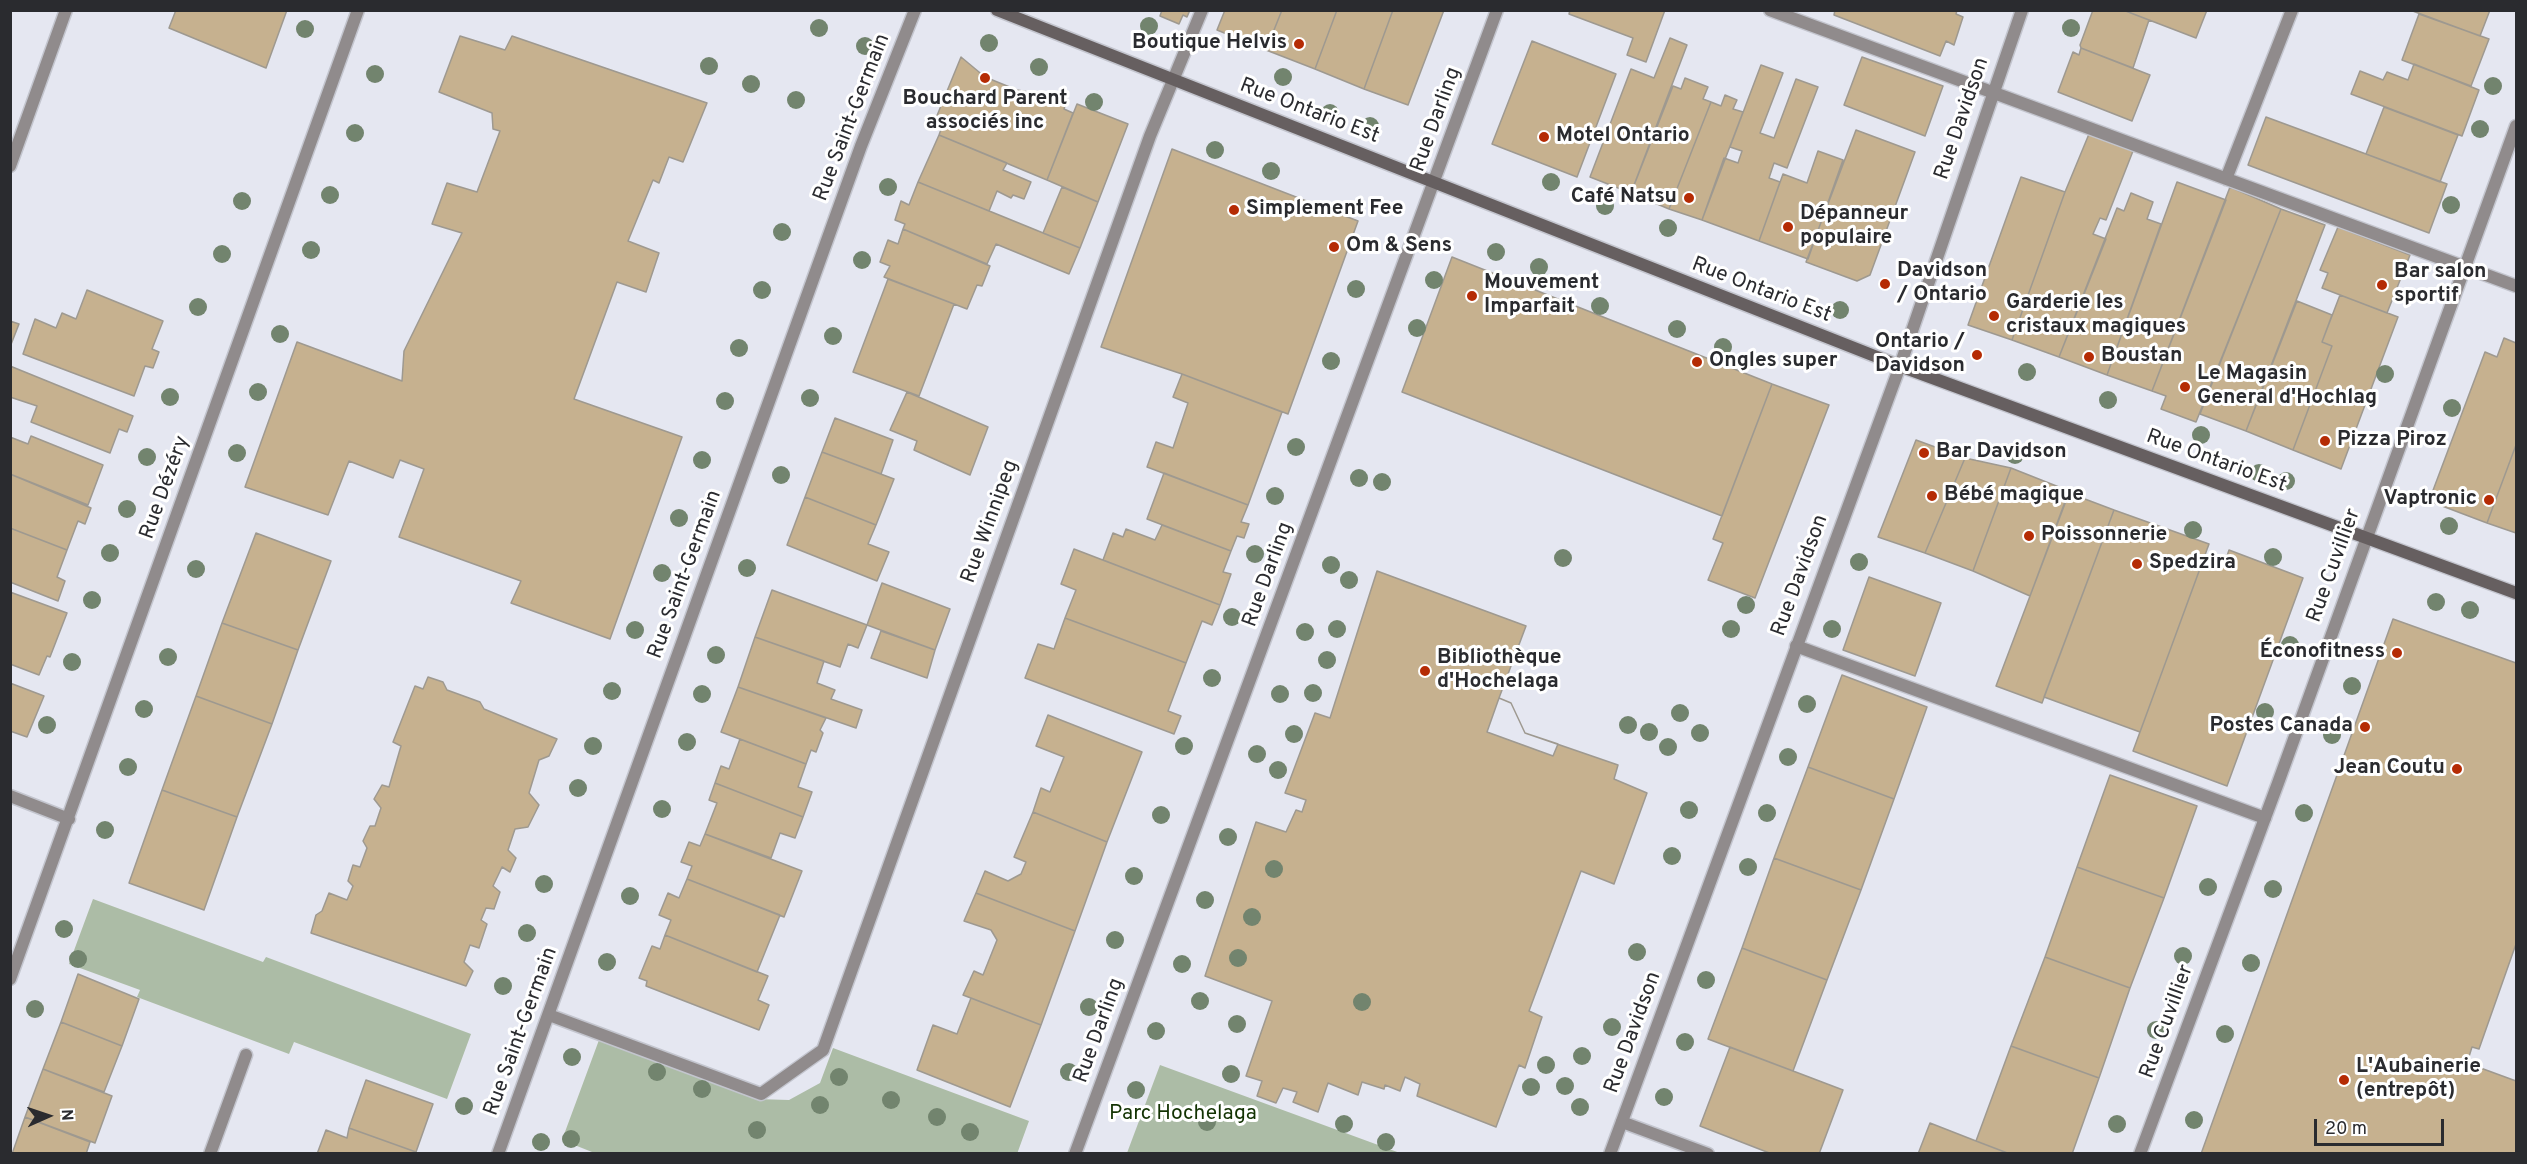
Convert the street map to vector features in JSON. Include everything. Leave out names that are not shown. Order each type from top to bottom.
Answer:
[{"type":"main road","name":"Rue Ontario Est","points":[[997,10],[1900,366],[2517,593]]},
{"type":"street","points":[[10,166],[66,10]]},
{"type":"street","name":"Rue Dézéry","points":[[10,979],[358,10]]},
{"type":"street","name":"Rue Saint-Germain","points":[[498,1154],[861,146],[915,10]]},
{"type":"street","name":"Rue Winnipeg","points":[[549,1015],[760,1094],[823,1050],[1150,136],[1202,10]]},
{"type":"street","name":"Rue Darling","points":[[1075,1154],[1497,10]]},
{"type":"street","points":[[1770,10],[2517,286]]},
{"type":"street","name":"Rue Davidson","points":[[1610,1154],[1900,366],[2022,10]]},
{"type":"street","points":[[2226,179],[2292,10]]},
{"type":"street","name":"Rue Cuvillier","points":[[2140,1154],[2517,126]]},
{"type":"street","points":[[1796,646],[2265,818]]},
{"type":"street","points":[[10,796],[69,819]]},
{"type":"street","points":[[210,1154],[246,1055]]},
{"type":"street","points":[[1622,1122],[1708,1154]]},
{"type":"green space","points":[[93,899],[263,962],[266,957],[471,1034],[447,1099],[294,1042],[289,1054],[137,997],[140,990],[69,964]]},
{"type":"green space","points":[[599,1040],[756,1099],[789,1100],[820,1083],[833,1048],[1029,1121],[1017,1154],[597,1154],[562,1140]]},
{"type":"green space","name":"Parc Hochelaga","points":[[1160,1065],[1400,1153],[1127,1153]]},
{"type":"building","points":[[176,10],[287,10],[266,68],[169,28]]},
{"type":"building","points":[[1162,10],[1190,10],[1187,17],[1183,15],[1179,24],[1160,16]]},
{"type":"building","points":[[1225,10],[1282,10],[1266,50],[1217,30]]},
{"type":"building","points":[[1282,10],[1337,10],[1315,69],[1266,50]]},
{"type":"building","points":[[1337,10],[1393,10],[1364,89],[1315,69]]},
{"type":"building","points":[[1393,10],[1444,10],[1408,105],[1364,89]]},
{"type":"building","points":[[1570,10],[1665,10],[1646,62],[1627,55],[1633,38],[1569,14]]},
{"type":"building","points":[[1835,10],[1957,10],[1956,14],[1963,17],[1954,45],[1946,41],[1940,56],[1834,15]]},
{"type":"building","points":[[2093,10],[2123,10],[2149,20],[2133,68],[2081,48],[2080,45]]},
{"type":"building","points":[[2123,10],[2207,10],[2196,38]]},
{"type":"building","points":[[2410,10],[2490,10],[2480,36]]},
{"type":"building","points":[[2419,14],[2489,39],[2471,86],[2402,60]]},
{"type":"building","points":[[460,36],[505,50],[512,36],[707,103],[683,162],[669,157],[659,183],[653,180],[628,241],[659,253],[646,292],[617,282],[574,399],[682,437],[610,639],[511,603],[521,581],[399,537],[424,469],[400,460],[393,478],[349,461],[328,515],[245,487],[297,342],[402,381],[404,351],[462,233],[432,224],[447,183],[477,192],[500,131],[493,129],[492,113],[439,92]]},
{"type":"building","points":[[1670,38],[1687,45],[1631,193],[1590,177],[1631,69],[1654,78]]},
{"type":"building","points":[[1532,41],[1616,74],[1577,177],[1492,144]]},
{"type":"building","points":[[2081,48],[2150,75],[2132,121],[2058,92],[2073,52],[2079,55]]},
{"type":"building","points":[[961,57],[985,77],[1017,90],[1067,99],[1064,109],[1073,113],[1047,180],[939,135],[944,121],[936,118]]},
{"type":"building","points":[[1862,57],[1943,86],[1925,136],[1844,105]]},
{"type":"building","points":[[2414,64],[2479,90],[2462,136],[2351,94],[2360,71],[2383,80],[2387,72],[2408,80]]},
{"type":"building","points":[[1761,65],[1783,73],[1760,133],[1774,138],[1796,79],[1818,87],[1787,168],[1774,163],[1769,178],[1780,182],[1759,241],[1702,220],[1724,158],[1738,163],[1742,151],[1730,147]]},
{"type":"building","points":[[1685,78],[1708,87],[1703,99],[1711,102],[1669,209],[1631,193],[1673,86],[1681,89]]},
{"type":"building","points":[[1725,95],[1737,100],[1733,109],[1743,112],[1702,220],[1669,209],[1711,102],[1721,106]]},
{"type":"building","points":[[1077,104],[1128,124],[1098,202],[1047,180]]},
{"type":"building","points":[[2384,107],[2458,135],[2440,182],[2366,154]]},
{"type":"building","points":[[2266,117],[2447,184],[2429,233],[2248,165]]},
{"type":"building","points":[[1856,130],[1915,152],[1870,275],[1857,281],[1806,262]]},
{"type":"building","points":[[2089,134],[2133,151],[2106,220],[2100,218],[2093,234],[2106,239],[2059,357],[2012,340],[2065,192]]},
{"type":"building","points":[[939,135],[1007,163],[1003,170],[1031,182],[1024,199],[1013,195],[1011,198],[997,191],[989,211],[918,182]]},
{"type":"building","points":[[1172,149],[1358,221],[1288,414],[1182,374],[1101,347]]},
{"type":"building","points":[[1818,151],[1843,160],[1808,259],[1759,241],[1783,174],[1807,183]]},
{"type":"building","points":[[2021,177],[2065,192],[2012,340],[1968,325]]},
{"type":"building","points":[[918,182],[1080,248],[1069,274],[996,244],[987,264],[903,229],[905,224],[895,220],[901,201],[909,205]]},
{"type":"building","points":[[2177,182],[2226,200],[2152,391],[2107,375]]},
{"type":"building","points":[[1062,187],[1098,202],[1080,248],[1043,233]]},
{"type":"building","points":[[2230,187],[2281,209],[2196,422],[2161,409],[2166,396],[2152,391]]},
{"type":"building","points":[[2131,193],[2153,202],[2147,219],[2161,224],[2107,375],[2059,357],[2117,208],[2124,211]]},
{"type":"building","points":[[2281,209],[2325,225],[2246,431],[2200,414]]},
{"type":"building","points":[[2338,227],[2410,255],[2387,313],[2322,288],[2328,273],[2320,270]]},
{"type":"building","points":[[903,229],[990,266],[982,286],[977,285],[967,309],[884,277],[890,266],[880,262],[888,240],[898,244]]},
{"type":"building","points":[[1452,257],[1772,384],[1722,516],[1402,392]]},
{"type":"building","points":[[888,279],[954,304],[919,396],[853,372]]},
{"type":"building","points":[[87,290],[163,321],[152,349],[159,352],[153,368],[145,366],[134,396],[23,354],[35,319],[56,328],[62,313],[76,319]]},
{"type":"building","points":[[2340,295],[2398,317],[2341,469],[2293,450],[2332,346],[2322,342]]},
{"type":"building","points":[[2297,301],[2332,315],[2322,342],[2332,346],[2293,450],[2246,431]]},
{"type":"building","points":[[10,321],[19,324],[10,347]]},
{"type":"building","points":[[2504,338],[2516,343],[2516,445],[2487,523],[2429,501],[2485,352],[2497,357]]},
{"type":"building","points":[[10,366],[133,416],[127,432],[119,429],[110,453],[31,422],[37,406],[10,397]]},
{"type":"building","points":[[1182,374],[1282,412],[1248,505],[1147,467],[1156,442],[1173,448],[1188,403],[1173,397]]},
{"type":"building","points":[[1772,384],[1829,405],[1755,598],[1708,580],[1723,543],[1713,539]]},
{"type":"building","points":[[907,392],[988,427],[970,475],[914,450],[917,441],[890,430]]},
{"type":"building","points":[[835,418],[893,440],[881,474],[822,452]]},
{"type":"building","points":[[31,436],[103,465],[88,505],[10,474],[10,437],[28,444]]},
{"type":"building","points":[[1916,440],[1965,458],[1925,553],[1878,537]]},
{"type":"building","points":[[2516,445],[2516,533],[2487,523]]},
{"type":"building","points":[[822,452],[894,479],[876,525],[805,497]]},
{"type":"building","points":[[1965,458],[2011,468],[1973,571],[1925,553]]},
{"type":"building","points":[[2011,468],[2069,491],[2030,596],[1973,571]]},
{"type":"building","points":[[1164,473],[1248,505],[1241,522],[1249,524],[1244,538],[1237,536],[1231,551],[1147,519]]},
{"type":"building","points":[[10,474],[91,508],[85,524],[78,521],[67,550],[10,528]]},
{"type":"building","points":[[2069,493],[2114,510],[2042,703],[1996,686]]},
{"type":"building","points":[[805,497],[876,525],[868,544],[889,552],[877,581],[787,545]]},
{"type":"building","points":[[2114,510],[2209,544],[2140,732],[2044,697]]},
{"type":"building","points":[[1162,525],[1231,551],[1223,572],[1231,574],[1220,605],[1103,560],[1113,533],[1123,537],[1126,529],[1155,540]]},
{"type":"building","points":[[10,528],[67,550],[57,577],[65,581],[58,601],[10,582]]},
{"type":"building","points":[[256,533],[331,561],[298,650],[222,623]]},
{"type":"building","points":[[1074,549],[1220,605],[1212,625],[1202,621],[1186,663],[1065,618],[1076,590],[1061,584]]},
{"type":"building","points":[[2229,550],[2303,578],[2227,786],[2133,751],[2205,555],[2225,562]]},
{"type":"building","points":[[1377,571],[1526,626],[1499,698],[1511,703],[1525,733],[1618,765],[1614,779],[1647,793],[1614,884],[1581,871],[1529,1011],[1542,1017],[1525,1068],[1519,1065],[1496,1127],[1417,1096],[1420,1084],[1405,1077],[1400,1091],[1385,1085],[1384,1089],[1362,1082],[1358,1095],[1328,1083],[1318,1112],[1293,1102],[1297,1092],[1283,1088],[1276,1103],[1257,1096],[1262,1081],[1246,1076],[1272,1001],[1205,976],[1256,822],[1286,832],[1296,810],[1302,812],[1306,800],[1285,793],[1315,713],[1330,718]]},
{"type":"building","points":[[1869,577],[1941,603],[1915,676],[1843,650]]},
{"type":"building","points":[[882,583],[950,609],[935,650],[867,625]]},
{"type":"building","points":[[772,590],[867,625],[858,648],[848,644],[840,667],[755,637]]},
{"type":"building","points":[[10,592],[67,613],[50,657],[47,656],[39,675],[10,664]]},
{"type":"building","points":[[1065,618],[1186,663],[1168,711],[1181,716],[1174,734],[1025,678],[1038,644],[1054,649]]},
{"type":"building","points":[[2393,619],[2516,663],[2516,944],[2479,1049],[2472,1047],[2467,1063],[2516,1081],[2516,1154],[2201,1154]]},
{"type":"building","points":[[222,623],[298,650],[272,724],[196,696]]},
{"type":"building","points":[[881,631],[935,650],[927,678],[871,658]]},
{"type":"building","points":[[755,637],[824,661],[817,683],[835,690],[831,699],[862,710],[856,728],[738,687]]},
{"type":"building","points":[[1842,675],[1927,707],[1894,799],[1808,767]]},
{"type":"building","points":[[428,677],[443,682],[447,690],[480,702],[484,709],[557,739],[549,756],[539,760],[529,793],[539,805],[528,827],[515,829],[508,850],[516,858],[510,872],[502,867],[493,886],[500,892],[494,909],[486,908],[481,920],[487,924],[479,948],[470,945],[464,962],[473,971],[466,986],[311,933],[316,915],[322,911],[329,893],[347,900],[353,886],[348,881],[353,865],[360,867],[367,848],[363,841],[370,826],[375,826],[381,808],[374,799],[382,785],[389,787],[401,746],[393,742],[415,686],[423,689]]},
{"type":"building","points":[[10,683],[44,696],[27,737],[10,731]]},
{"type":"building","points":[[738,687],[826,718],[820,730],[823,733],[816,752],[811,750],[806,764],[721,732]]},
{"type":"building","points":[[196,696],[272,724],[237,817],[162,790]]},
{"type":"building","points":[[1499,698],[1511,703],[1525,733],[1558,744],[1553,756],[1487,732]]},
{"type":"building","points":[[1048,715],[1142,752],[1107,842],[1033,812],[1041,788],[1050,792],[1064,757],[1036,746]]},
{"type":"building","points":[[740,739],[806,764],[798,787],[812,792],[803,817],[715,783],[721,766],[729,769]]},
{"type":"building","points":[[1808,767],[1894,799],[1861,890],[1774,858]]},
{"type":"building","points":[[2110,775],[2197,806],[2164,898],[2077,867]]},
{"type":"building","points":[[715,783],[803,817],[795,838],[780,833],[771,858],[705,834],[717,803],[709,800]]},
{"type":"building","points":[[162,790],[237,817],[204,910],[129,883]]},
{"type":"building","points":[[1033,812],[1107,842],[1075,931],[976,893],[985,871],[1008,881],[1021,874],[1026,862],[1014,857]]},
{"type":"building","points":[[705,834],[802,871],[784,917],[687,879],[692,866],[681,862],[689,842],[700,846]]},
{"type":"building","points":[[1774,858],[1861,890],[1827,980],[1742,948]]},
{"type":"building","points":[[2077,867],[2164,898],[2130,988],[2045,957]]},
{"type":"building","points":[[687,879],[780,915],[757,972],[665,935],[671,920],[659,915],[668,893],[679,898]]},
{"type":"building","points":[[976,893],[1075,931],[1041,1025],[963,995],[974,971],[983,975],[997,940],[991,930],[964,921]]},
{"type":"building","points":[[665,935],[768,976],[758,1000],[769,1005],[759,1030],[646,986],[647,981],[639,978],[652,946],[660,949]]},
{"type":"building","points":[[1742,948],[1827,980],[1793,1071],[1708,1039]]},
{"type":"building","points":[[2045,957],[2130,988],[2099,1078],[2011,1046]]},
{"type":"building","points":[[78,974],[139,999],[122,1046],[61,1022]]},
{"type":"building","points":[[971,998],[1041,1025],[1010,1107],[917,1070],[933,1025],[957,1034]]},
{"type":"building","points":[[61,1022],[122,1046],[104,1092],[43,1069]]},
{"type":"building","points":[[2011,1046],[2099,1078],[2072,1154],[2010,1154],[1976,1141]]},
{"type":"building","points":[[1730,1047],[1843,1090],[1819,1154],[1772,1154],[1700,1126]]},
{"type":"building","points":[[43,1069],[112,1096],[95,1143],[25,1117]]},
{"type":"building","points":[[366,1080],[433,1104],[416,1152],[349,1128]]},
{"type":"building","points":[[25,1117],[90,1142],[86,1154],[12,1154]]},
{"type":"building","points":[[1930,1123],[1976,1141],[2010,1154],[1918,1154]]},
{"type":"building","points":[[349,1128],[416,1152],[415,1154],[317,1154],[326,1130],[347,1138]]},
{"type":"place","name":"Boutique Helvis","points":[[1299,44]]},
{"type":"place","name":"Bouchard Parent associés inc","points":[[985,78]]},
{"type":"place","name":"Motel Ontario","points":[[1544,137]]},
{"type":"place","name":"Café Natsu","points":[[1689,198]]},
{"type":"place","name":"Simplement Fee","points":[[1234,210]]},
{"type":"place","name":"Dépanneur populaire","points":[[1788,227]]},
{"type":"place","name":"Om & Sens","points":[[1334,247]]},
{"type":"place","name":"Davidson / Ontario","points":[[1885,284]]},
{"type":"place","name":"Bar salon sportif","points":[[2382,285]]},
{"type":"place","name":"Mouvement Imparfait","points":[[1472,296]]},
{"type":"place","name":"Garderie les cristaux magiques","points":[[1994,316]]},
{"type":"place","name":"Ontario / Davidson","points":[[1977,355]]},
{"type":"place","name":"Boustan","points":[[2089,357]]},
{"type":"place","name":"Ongles super","points":[[1697,362]]},
{"type":"place","name":"Le Magasin General d'Hochlag","points":[[2185,387]]},
{"type":"place","name":"Pizza Piroz","points":[[2325,441]]},
{"type":"place","name":"Bar Davidson","points":[[1924,453]]},
{"type":"place","name":"Bébé magique","points":[[1932,496]]},
{"type":"place","name":"Vaptronic","points":[[2489,500]]},
{"type":"place","name":"Poissonnerie","points":[[2029,536]]},
{"type":"place","name":"Spedzira","points":[[2137,564]]},
{"type":"place","name":"Éconofitness","points":[[2397,653]]},
{"type":"place","name":"Bibliothèque d'Hochelaga","points":[[1425,671]]},
{"type":"place","name":"Postes Canada","points":[[2365,727]]},
{"type":"place","name":"Jean Coutu","points":[[2457,769]]},
{"type":"place","name":"L'Aubainerie (entrepôt)","points":[[2344,1080]]}]
